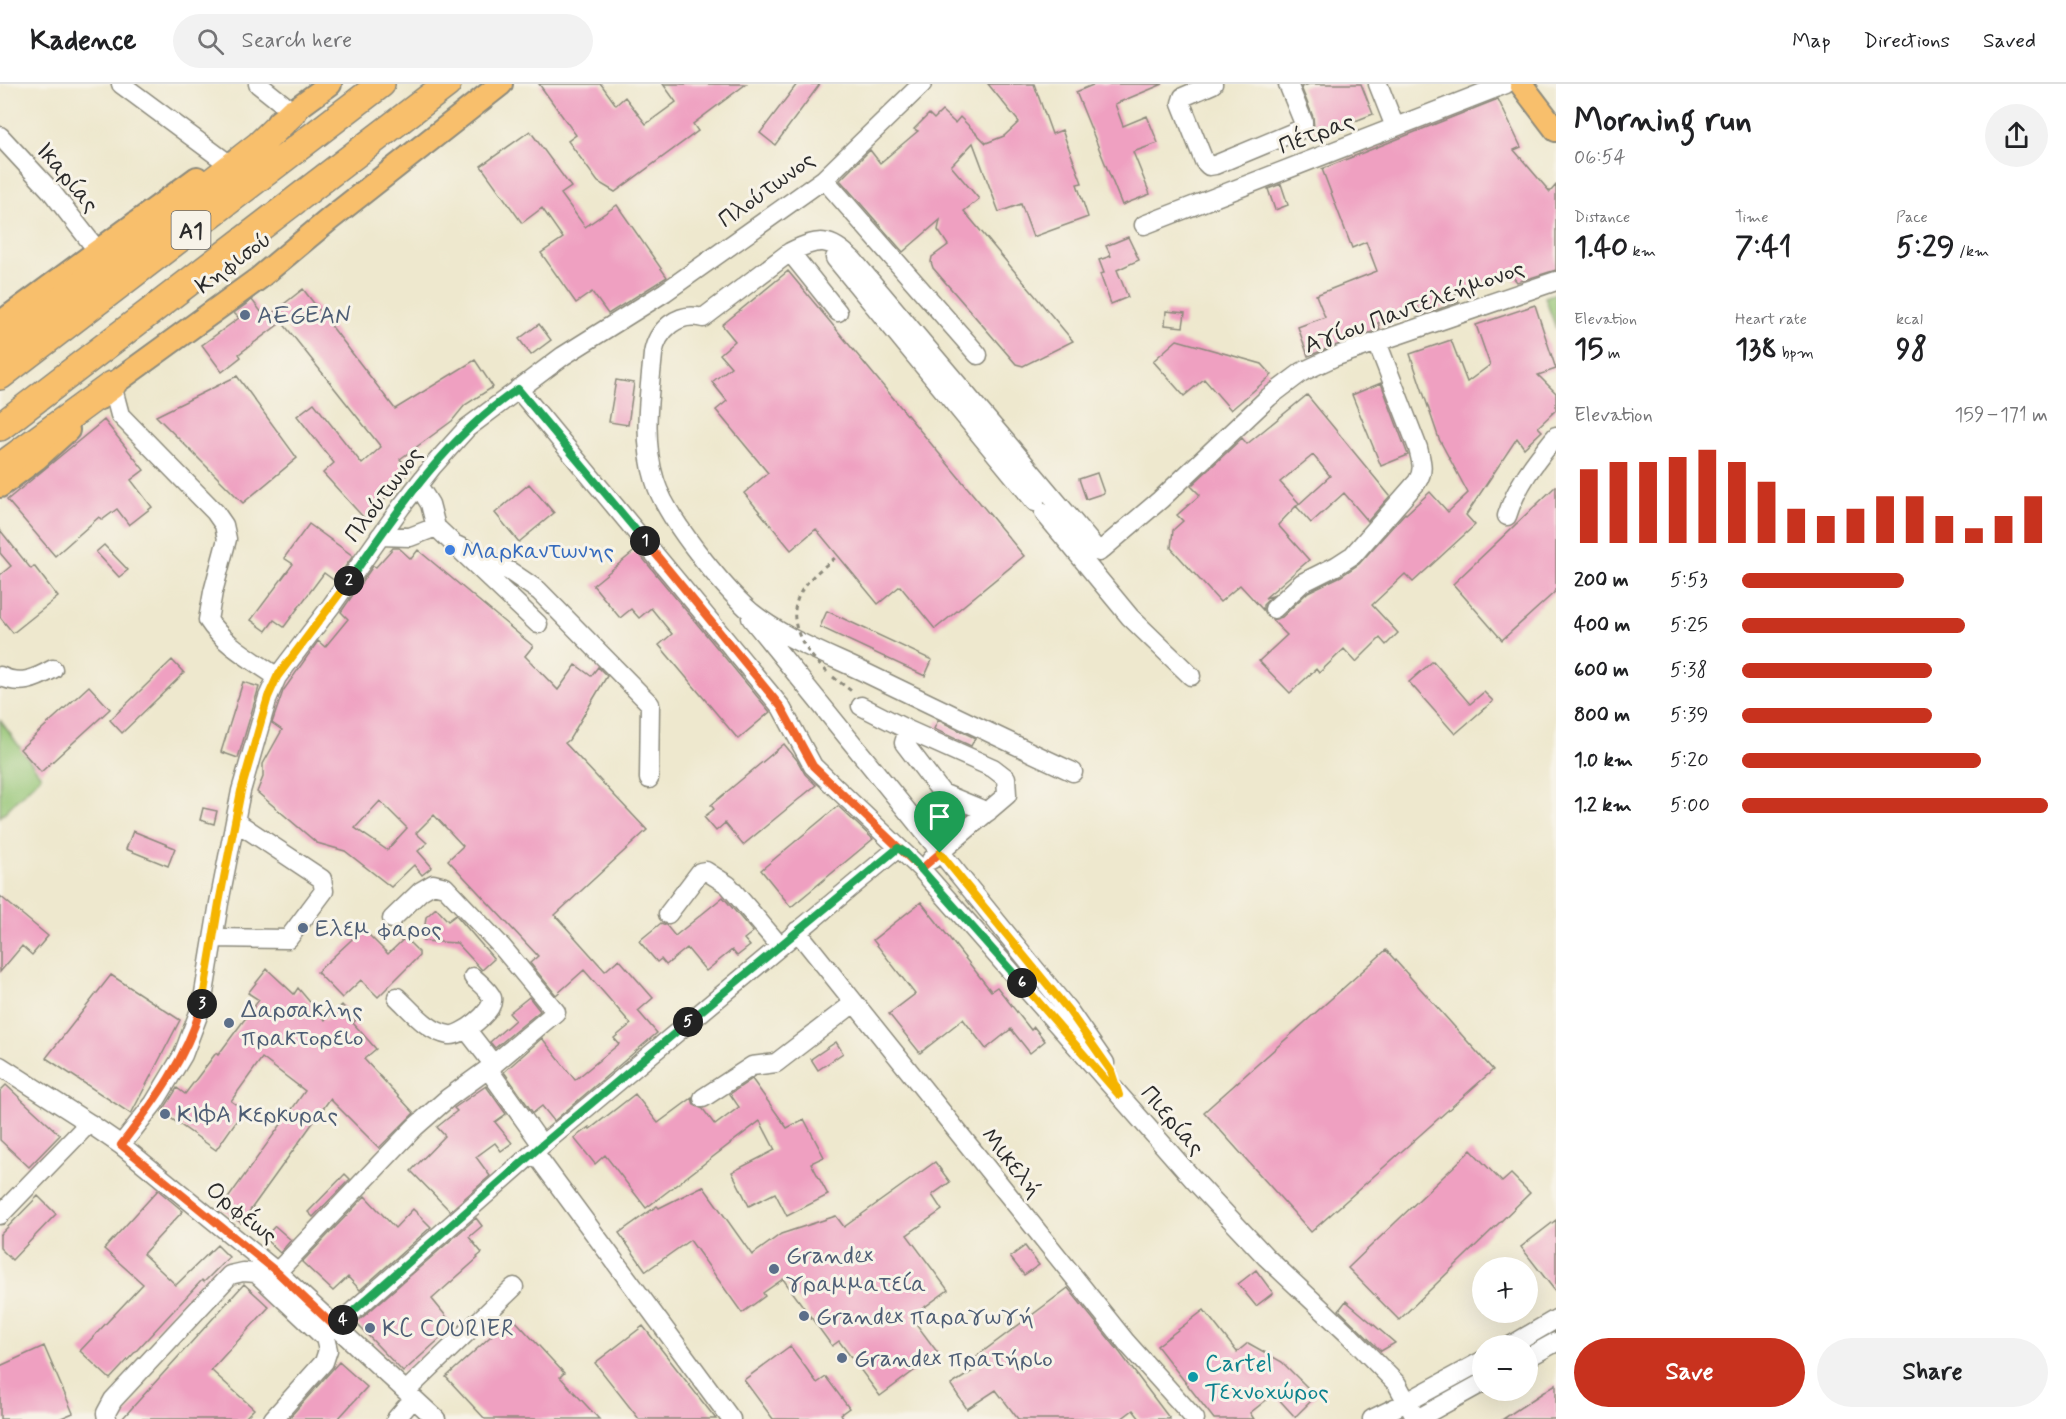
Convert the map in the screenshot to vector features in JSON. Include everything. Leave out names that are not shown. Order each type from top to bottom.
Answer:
[{"type":"highway","name":"Α1","points":[[0,376],[381,84]]},
{"type":"highway","name":"Α1","points":[[0,426],[447,84]]},
{"type":"highway","points":[[0,347],[250,153],[293,112]]},
{"type":"highway","points":[[0,467],[112,385]]},
{"type":"main road","points":[[0,323],[222,159],[293,112],[330,84]]},
{"type":"main road","name":"Κηφισού","points":[[0,486],[36,459],[112,385],[258,279],[331,218],[501,84]]},
{"type":"main road","points":[[1521,84],[1556,130]]},
{"type":"street","points":[[120,84],[222,159]]},
{"type":"street","points":[[258,84],[293,112]]},
{"type":"street","name":"Πλούτωνος","points":[[121,1145],[154,1102],[183,1055],[202,1005],[241,791],[259,725],[277,677],[418,485],[467,428],[563,356],[665,292],[824,179],[922,84]]},
{"type":"street","points":[[1213,84],[1188,94],[1183,97],[1181,103],[1204,161],[1209,165],[1215,165],[1278,140],[1303,127],[1303,121],[1288,84]]},
{"type":"street","name":"Πέτρας","points":[[1144,225],[1506,84]]},
{"type":"street","points":[[1380,85],[1395,128]]},
{"type":"street","name":"Ικαρίας","points":[[0,136],[51,191],[97,250]]},
{"type":"street","points":[[1278,140],[1290,169]]},
{"type":"street","points":[[824,179],[978,356]]},
{"type":"street","name":"Αγίου Παντελεήμονος","points":[[790,252],[811,242],[826,242],[842,249],[1099,552],[1131,526],[1269,397],[1302,372],[1334,357],[1556,281]]},
{"type":"street","points":[[1119,1095],[1111,1071],[1069,1011],[727,589],[682,531],[667,507],[655,482],[646,429],[655,342],[665,328],[677,320],[693,315],[703,318],[790,252],[804,247],[827,251],[838,261],[1130,617],[1191,676]]},
{"type":"street","points":[[790,252],[838,312]]},
{"type":"street","points":[[1274,609],[1302,583],[1353,555],[1417,482],[1422,473],[1418,448],[1377,342]]},
{"type":"street","points":[[112,385],[120,415],[215,512],[224,525],[226,545],[208,620],[215,631],[229,644],[277,677]]},
{"type":"street","name":"Πιερίας","points":[[518,389],[781,707],[813,766],[921,869],[1193,1179],[1266,1257],[1347,1333],[1397,1384],[1416,1419]]},
{"type":"street","points":[[1507,516],[1512,498],[1527,472],[1556,436]]},
{"type":"street","points":[[418,485],[430,504],[436,526],[538,624]]},
{"type":"street","points":[[380,536],[410,537],[436,526]]},
{"type":"street","points":[[456,545],[511,572],[539,591],[650,704],[649,779]]},
{"type":"street","points":[[727,589],[753,613],[803,643],[1073,772]]},
{"type":"street","points":[[0,676],[17,681],[33,681],[53,669]]},
{"type":"street","points":[[861,706],[993,768],[1006,778],[1007,795],[921,869]]},
{"type":"street","points":[[908,730],[904,743],[942,793],[988,812]]},
{"type":"street","points":[[213,938],[288,939],[324,891],[322,879],[235,821]]},
{"type":"street","points":[[335,1327],[538,1148],[898,848]]},
{"type":"street","points":[[668,914],[700,872],[706,871],[728,885],[780,946]]},
{"type":"street","points":[[277,1272],[416,1127],[448,1098],[491,1067],[556,1012],[502,947],[445,887],[433,884],[421,891],[392,919]]},
{"type":"street","name":"Μικελή","points":[[797,931],[1126,1342],[1195,1419]]},
{"type":"street","points":[[396,996],[424,1022],[438,1031],[454,1036],[487,1013],[492,1004],[490,994],[473,977]]},
{"type":"street","points":[[703,1098],[752,1066],[776,1063],[854,1003]]},
{"type":"street","points":[[466,1029],[538,1148],[731,1419]]},
{"type":"street","name":"Ορφέως","points":[[0,1066],[121,1145],[277,1272],[436,1419]]},
{"type":"street","points":[[0,1215],[89,1123]]},
{"type":"street","points":[[107,1419],[106,1413],[113,1400],[230,1275],[243,1272],[256,1273],[325,1338],[328,1350],[324,1362],[273,1419]]},
{"type":"street","points":[[396,1419],[410,1395],[514,1287]]},
{"type":"street","points":[[1529,1335],[1556,1319]]},
{"type":"street","points":[[1538,1352],[1556,1342]]},
{"type":"street","points":[[1372,1419],[1472,1366]]},
{"type":"street","points":[[1416,1419],[1472,1388]]},
{"type":"path","points":[[835,558],[805,585],[798,597],[795,621],[798,637],[813,659],[858,696],[861,706]]},
{"type":"green space","points":[[1556,293],[1556,329],[1545,297]]},
{"type":"green space","points":[[0,720],[41,776],[0,817]]},
{"type":"building","points":[[539,84],[601,84],[616,105],[625,97],[646,124],[676,102],[663,84],[746,84],[693,124],[698,131],[615,192],[598,182],[568,141],[576,135]]},
{"type":"building","points":[[797,84],[820,84],[775,145],[760,133]]},
{"type":"building","points":[[988,84],[1034,84],[1052,134],[1062,130],[1082,183],[1077,184],[1088,217],[1033,237],[1021,204],[999,212],[973,143],[951,166],[979,199],[964,211],[1073,341],[1023,366],[1016,364],[933,268],[932,257],[948,245],[938,230],[940,220],[903,252],[840,180],[870,150],[880,163],[918,131],[914,129],[929,114],[934,119],[942,111],[955,123],[960,117],[986,143],[1004,136],[1019,122]]},
{"type":"building","points":[[1095,84],[1163,84],[1115,104],[1123,126],[1147,116],[1158,143],[1133,152],[1150,194],[1122,205],[1076,92]]},
{"type":"building","points":[[1309,84],[1361,84],[1373,114],[1317,136],[1313,117],[1301,87]]},
{"type":"building","points":[[1498,99],[1521,147],[1514,150],[1550,192],[1556,185],[1556,270],[1517,282],[1509,272],[1455,293],[1459,302],[1422,315],[1418,307],[1378,323],[1380,329],[1308,356],[1298,327],[1325,317],[1316,295],[1377,271],[1366,242],[1352,248],[1322,169]]},
{"type":"building","points":[[530,131],[571,187],[561,194],[585,227],[617,205],[667,277],[608,314],[592,292],[576,303],[541,253],[563,238],[542,208],[522,223],[481,166]]},
{"type":"building","points":[[1281,184],[1288,205],[1275,210],[1268,189]]},
{"type":"building","points":[[1128,237],[1139,260],[1117,270],[1128,297],[1111,304],[1100,274],[1104,273],[1099,260],[1111,256],[1106,246]]},
{"type":"building","points":[[788,271],[1024,556],[935,629],[900,586],[878,604],[816,529],[791,550],[744,493],[768,473],[716,410],[727,401],[712,382],[731,367],[720,354],[735,341],[722,325]]},
{"type":"building","points":[[303,289],[395,409],[475,360],[493,387],[465,405],[452,421],[400,459],[411,471],[387,492],[390,494],[364,518],[323,473],[334,463],[297,416],[314,403],[362,464],[381,447],[282,322],[239,354],[241,357],[222,372],[202,345],[239,318],[234,313],[252,300],[266,318]]},
{"type":"building","points":[[1535,305],[1556,369],[1538,375],[1556,393],[1556,410],[1538,427],[1542,431],[1524,448],[1517,438],[1466,515],[1475,525],[1413,582],[1405,574],[1372,605],[1398,633],[1386,645],[1380,638],[1356,662],[1344,649],[1319,673],[1316,669],[1290,693],[1259,661],[1287,635],[1272,620],[1282,617],[1308,592],[1341,576],[1359,564],[1405,513],[1430,492],[1448,512],[1468,493],[1439,439],[1410,354],[1451,340],[1467,382],[1490,365],[1476,325]]},
{"type":"building","points":[[1166,311],[1185,313],[1183,327],[1165,325]]},
{"type":"building","points":[[539,324],[551,340],[531,355],[519,339]]},
{"type":"building","points":[[1177,340],[1262,364],[1272,375],[1231,410],[1204,379],[1184,396],[1153,361]]},
{"type":"building","points":[[237,376],[297,458],[243,503],[156,416]]},
{"type":"building","points":[[616,380],[634,383],[628,425],[609,422]]},
{"type":"building","points":[[1381,383],[1408,455],[1381,466],[1352,395]]},
{"type":"building","points":[[1307,395],[1390,496],[1368,521],[1344,493],[1311,523],[1296,506],[1278,525],[1309,560],[1265,598],[1272,596],[1263,605],[1263,610],[1240,585],[1220,602],[1171,548],[1173,530],[1183,521],[1177,515],[1200,495],[1191,486],[1242,438],[1247,444]],"holes":[[[1313,455],[1330,476],[1297,506],[1299,503],[1280,482]]]},
{"type":"building","points":[[104,420],[144,470],[131,480],[152,507],[129,525],[117,509],[102,520],[99,517],[55,556],[7,500]]},
{"type":"building","points":[[1097,473],[1104,493],[1086,499],[1079,479]]},
{"type":"building","points":[[529,484],[554,513],[519,542],[495,513]]},
{"type":"building","points":[[1556,486],[1556,591],[1502,640],[1453,584]]},
{"type":"building","points":[[309,524],[353,556],[335,581],[324,573],[284,627],[274,620],[266,631],[251,620],[293,564],[284,558]]},
{"type":"building","points":[[0,530],[31,569],[34,566],[58,597],[13,633],[0,617],[0,575],[11,566],[0,553]]},
{"type":"building","points":[[104,545],[128,570],[119,577],[96,552]]},
{"type":"building","points":[[393,548],[399,548],[411,559],[418,550],[533,646],[525,656],[558,690],[576,665],[591,676],[598,667],[607,676],[565,743],[647,830],[555,915],[605,971],[619,959],[653,998],[638,1011],[657,1033],[554,1121],[542,1106],[533,1113],[504,1072],[542,1038],[575,1080],[619,1044],[614,1038],[631,1024],[584,970],[556,995],[530,963],[538,956],[448,860],[463,846],[434,815],[416,833],[427,843],[418,851],[432,867],[422,875],[414,865],[391,887],[345,851],[317,843],[257,792],[263,777],[263,764],[282,730],[272,723],[283,691],[318,641],[325,647],[348,619],[341,612],[373,566],[376,567]],"holes":[[[380,801],[407,828],[387,850],[355,828]]]},
{"type":"building","points":[[636,550],[770,712],[738,739],[659,645],[672,634],[651,608],[639,618],[631,609],[620,618],[593,585]]},
{"type":"building","points":[[827,611],[932,660],[925,676],[820,627]]},
{"type":"building","points":[[172,660],[184,673],[122,733],[110,720]]},
{"type":"building","points":[[1433,661],[1470,704],[1484,692],[1493,701],[1455,734],[1409,682]]},
{"type":"building","points":[[243,682],[259,687],[238,758],[221,752]]},
{"type":"building","points":[[89,686],[110,709],[41,772],[20,749]]},
{"type":"building","points":[[938,720],[975,738],[971,746],[934,729]]},
{"type":"building","points":[[784,744],[805,774],[816,785],[743,845],[725,823],[716,831],[704,817],[714,809],[711,805]]},
{"type":"building","points":[[838,806],[873,839],[791,907],[761,870]]},
{"type":"building","points":[[203,808],[217,811],[214,824],[200,820]]},
{"type":"building","points":[[133,831],[175,848],[168,866],[126,849]]},
{"type":"building","points":[[0,896],[48,936],[32,955],[22,946],[0,972]]},
{"type":"building","points":[[723,897],[753,932],[744,939],[750,946],[737,956],[732,950],[706,971],[687,948],[666,965],[661,959],[657,962],[639,941],[661,923],[666,925],[675,936]]},
{"type":"building","points":[[921,902],[991,991],[997,987],[1031,1030],[1034,1027],[1045,1041],[1030,1053],[1011,1029],[986,1049],[963,1019],[920,1053],[889,1014],[915,994],[873,940]]},
{"type":"building","points":[[436,908],[448,921],[456,915],[494,959],[482,970],[457,943],[423,941],[426,917]]},
{"type":"building","points":[[363,929],[388,954],[405,938],[419,952],[419,956],[378,997],[361,980],[342,998],[317,972]]},
{"type":"building","points":[[1386,950],[1493,1070],[1311,1232],[1204,1112]]},
{"type":"building","points":[[267,969],[294,994],[298,988],[325,1020],[342,1005],[356,1020],[353,1023],[376,1049],[364,1059],[414,1113],[379,1148],[330,1099],[241,1223],[221,1208],[305,1091],[262,1058],[231,1101],[244,1110],[216,1150],[162,1112],[177,1088],[185,1094],[216,1053],[218,1055],[259,1000],[248,993]]},
{"type":"building","points":[[111,975],[180,1020],[131,1114],[46,1058]]},
{"type":"building","points":[[529,997],[540,1011],[495,1048],[490,1042],[515,1020],[509,1013]]},
{"type":"building","points":[[836,1042],[843,1053],[818,1070],[811,1059]]},
{"type":"building","points":[[752,1079],[787,1128],[804,1119],[824,1157],[811,1163],[828,1195],[787,1216],[775,1193],[749,1206],[732,1172],[775,1150],[760,1121],[646,1208],[605,1155],[595,1164],[574,1138],[589,1127],[590,1129],[635,1094],[658,1123],[692,1098],[694,1105],[703,1109],[715,1125],[739,1107],[730,1094]]},
{"type":"building","points":[[6,1085],[60,1135],[29,1167],[0,1140],[0,1091]]},
{"type":"building","points":[[486,1086],[506,1114],[495,1122],[512,1143],[501,1151],[495,1143],[476,1157],[490,1176],[450,1211],[411,1171],[445,1136],[437,1127],[457,1111],[454,1108]]},
{"type":"building","points":[[1471,1150],[1502,1182],[1511,1174],[1530,1193],[1399,1320],[1348,1268]]},
{"type":"building","points":[[935,1162],[950,1182],[932,1195],[942,1210],[907,1235],[948,1290],[911,1317],[938,1353],[880,1396],[839,1341],[832,1346],[783,1279],[763,1293],[765,1296],[742,1313],[690,1240],[646,1271],[619,1233],[657,1206],[659,1208],[703,1186],[752,1255],[781,1234],[836,1216],[844,1227]]},
{"type":"building","points":[[345,1174],[350,1179],[313,1217],[308,1212]]},
{"type":"building","points":[[158,1190],[183,1211],[143,1254],[176,1285],[217,1245],[229,1257],[204,1282],[202,1280],[110,1379],[80,1351],[143,1284],[104,1249]]},
{"type":"building","points":[[38,1196],[56,1214],[12,1260],[0,1248],[0,1235]]},
{"type":"building","points":[[365,1196],[395,1228],[413,1209],[431,1227],[360,1290],[348,1277],[333,1291],[302,1262]]},
{"type":"building","points":[[476,1218],[482,1226],[469,1237],[482,1253],[432,1299],[454,1326],[403,1372],[356,1323]]},
{"type":"building","points":[[1556,1220],[1556,1292],[1538,1269],[1538,1257],[1529,1257],[1521,1247]]},
{"type":"building","points":[[275,1226],[291,1240],[280,1253],[264,1238]]},
{"type":"building","points":[[1025,1246],[1039,1265],[1024,1275],[1010,1257]]},
{"type":"building","points":[[1256,1270],[1273,1293],[1256,1306],[1238,1284]]},
{"type":"building","points":[[244,1284],[269,1307],[211,1370],[254,1409],[244,1419],[122,1419]]},
{"type":"building","points":[[1068,1288],[1170,1419],[1140,1419],[1133,1410],[1121,1419],[1018,1419],[996,1390],[967,1409],[951,1385],[979,1367],[973,1359]]},
{"type":"building","points":[[1346,1301],[1395,1343],[1381,1351],[1339,1310]]},
{"type":"building","points":[[1204,1310],[1237,1352],[1248,1343],[1282,1362],[1316,1396],[1295,1417],[1274,1394],[1250,1413],[1254,1419],[1214,1419],[1157,1346]]},
{"type":"building","points":[[512,1317],[564,1373],[560,1377],[599,1419],[485,1419],[446,1377]]},
{"type":"building","points":[[643,1326],[716,1419],[639,1419],[595,1363]]},
{"type":"building","points":[[44,1346],[73,1413],[59,1419],[0,1419],[0,1366]]},
{"type":"building","points":[[790,1346],[817,1383],[826,1377],[849,1408],[841,1414],[844,1419],[773,1419],[744,1380]]},
{"type":"building","points":[[339,1362],[367,1387],[338,1419],[288,1419]]},
{"type":"building","points":[[1556,1384],[1556,1419],[1503,1419],[1530,1401],[1538,1401],[1538,1396]]},
{"type":"place","name":"AEGEAN","points":[[245,315]]},
{"type":"place","name":"Μαρκαντωνης","points":[[450,550]]},
{"type":"place","name":"Ελεμ φαρος","points":[[303,928]]},
{"type":"place","name":"Δαρσακλης πρακτορειο","points":[[229,1023]]},
{"type":"place","name":"ΚΙΦΑ Κερκυρας","points":[[165,1114]]},
{"type":"place","name":"Grandex γραμματεία","points":[[774,1269]]},
{"type":"place","name":"Grandex παραγωγή","points":[[804,1316]]},
{"type":"place","name":"KC COURIER","points":[[370,1328]]},
{"type":"place","name":"Grandex πρατήριο","points":[[842,1358]]},
{"type":"place","name":"Cartel Τεχνοχώρος","points":[[1193,1377]]},
{"type":"route","points":[[940,853],[921,869],[906,853],[898,848],[813,766],[781,707],[518,389],[467,428],[432,467],[277,677],[259,725],[241,791],[202,1005],[183,1055],[154,1102],[121,1145],[277,1272],[335,1327],[542,1145],[898,848],[906,853],[941,894],[959,911],[1119,1095],[1111,1071],[1069,1011],[940,853]]}]
